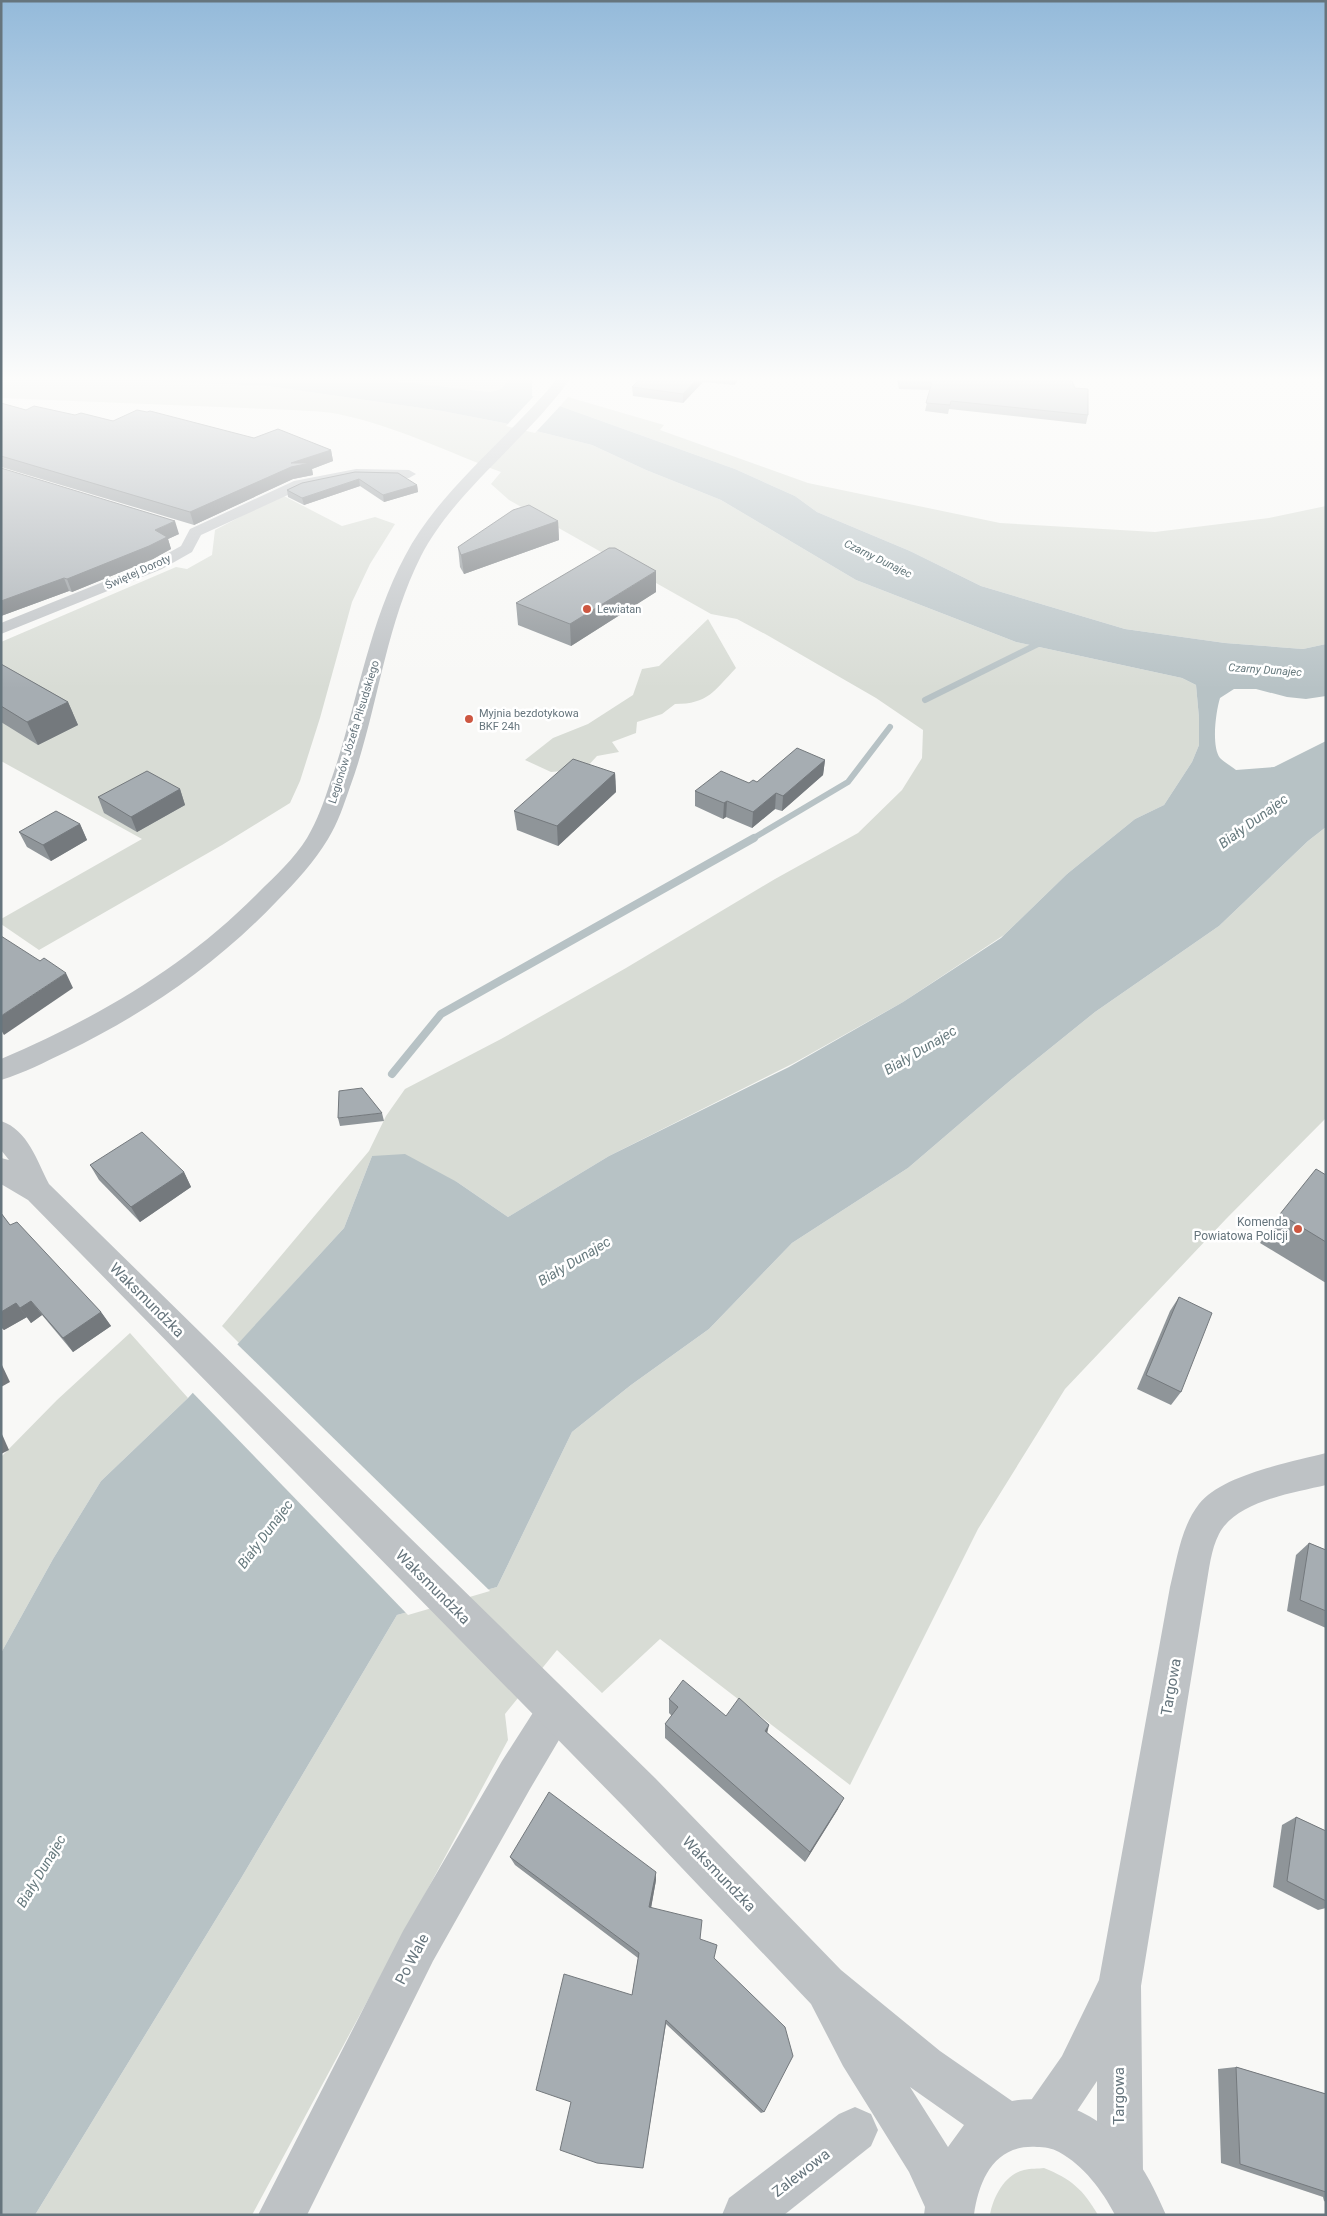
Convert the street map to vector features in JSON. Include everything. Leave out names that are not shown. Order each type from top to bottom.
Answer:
[{"type":"street","name":"Świętej Doroty","points":[[1,629],[156,566],[187,549],[190,530],[299,484],[307,482]]},
{"type":"street","name":"Legionów Józefa Piłsudskiego","points":[[1,1070],[104,1021],[167,984],[219,944],[256,912],[291,873],[321,832],[341,783],[388,619],[403,577],[430,527],[470,482]]},
{"type":"street","name":"Waksmundzka","points":[[1,1132],[17,1148],[38,1192]]},
{"type":"street","name":"Waksmundzka","points":[[1,1169],[38,1192],[640,1793],[825,1986],[923,2068],[1024,2124],[1063,2128],[1084,2140],[1103,2156],[1131,2196]]},
{"type":"street","name":"Targowa","points":[[1131,2196],[1118,2113],[1119,1986],[1188,1587],[1204,1529],[1212,1513],[1225,1502],[1253,1489],[1326,1469]]},
{"type":"street","name":"Po Wale","points":[[282,2215],[418,1946],[516,1775],[556,1710]]},
{"type":"street","name":"Waksmundzka","points":[[825,1986],[860,2050],[926,2155],[950,2209]]},
{"type":"street","name":"Targowa","points":[[1024,2124],[1078,2072],[1119,1986]]},
{"type":"street","points":[[950,2209],[958,2177],[970,2154],[986,2137],[1024,2124]]},
{"type":"street","name":"Zalewowa","points":[[746,2215],[855,2130]]},
{"type":"shaded area","points":[[492,482],[677,482],[721,500],[856,580],[1016,642],[1182,678],[1196,685],[1199,745],[1192,762],[1164,805],[1135,819],[1067,874],[1004,935],[903,1002],[794,1063],[609,1156],[508,1217],[457,1182],[372,1156],[344,1228],[239,1343],[222,1326],[369,1151],[386,1116],[405,1089],[501,1039],[626,968],[775,879],[858,833],[902,790],[922,758],[923,730],[876,698],[737,619],[711,614],[509,500],[491,484]]},
{"type":"shaded area","points":[[765,482],[806,482],[1000,523],[1155,532],[1269,518],[1326,506],[1326,644],[1303,649],[1225,643],[1125,629],[981,586],[910,551],[817,512],[795,496]]},
{"type":"shaded area","points":[[282,495],[342,526],[375,517],[395,524],[370,564],[352,602],[320,718],[300,781],[290,803],[222,845],[39,950],[1,924],[1,919],[142,839],[1,761],[1,642],[176,567],[187,569],[212,555],[215,530]]},
{"type":"shaded area","points":[[708,619],[736,668],[710,695],[695,702],[675,704],[662,714],[637,722],[636,733],[612,742],[619,752],[597,756],[585,769],[551,772],[525,760],[553,738],[588,724],[633,695],[642,669],[659,666]]},
{"type":"shaded area","points":[[1326,827],[1326,1118],[1226,1219],[1065,1389],[978,1529],[850,1785],[660,1639],[602,1693],[557,1650],[505,1714],[508,1740],[252,2215],[35,2215],[240,1880],[397,1615],[497,1587],[572,1432],[631,1385],[709,1329],[792,1243],[908,1168],[1012,1079],[1095,1012],[1219,926],[1308,841]]},
{"type":"shaded area","points":[[130,1333],[188,1398],[101,1481],[53,1559],[1,1653],[1,1457],[57,1400]]},
{"type":"shaded area","points":[[1044,2168],[1062,2176],[1075,2186],[1087,2198],[1098,2215],[990,2215],[997,2194],[1011,2176],[1024,2170]]},
{"type":"water","points":[[677,482],[765,482],[795,496],[817,512],[910,551],[981,586],[1125,629],[1225,643],[1303,649],[1326,644],[1326,696],[1306,699],[1287,697],[1256,689],[1234,689],[1220,698],[1215,737],[1217,753],[1220,758],[1236,770],[1274,767],[1326,741],[1326,827],[1308,841],[1219,926],[1095,1012],[1012,1079],[908,1168],[792,1243],[709,1329],[631,1385],[572,1432],[497,1587],[397,1615],[240,1880],[35,2215],[1,2215],[1,1653],[53,1559],[101,1481],[188,1398],[344,1228],[372,1156],[405,1154],[457,1182],[508,1217],[609,1156],[789,1067],[903,1002],[1001,938],[1067,874],[1135,819],[1164,805],[1192,762],[1199,745],[1196,685],[1182,678],[1016,642],[856,580],[721,500]]},
{"type":"pier","points":[[236,1343],[490,1591],[408,1615],[191,1391]]},
{"type":"building","points":[[1,482],[48,482],[175,521],[155,530],[167,537],[149,546],[67,579],[64,578],[1,601]]},
{"type":"building","points":[[90,482],[256,482],[190,512]]},
{"type":"building","points":[[349,482],[302,498],[287,490],[302,483]]},
{"type":"building","points":[[364,482],[413,482],[417,485],[383,495]]},
{"type":"building","points":[[529,505],[558,521],[461,555],[458,547],[513,510]]},
{"type":"building","points":[[609,548],[615,548],[656,571],[570,624],[516,603]]},
{"type":"building","points":[[1,664],[68,702],[27,722],[1,706]]},
{"type":"building","points":[[797,748],[825,760],[783,796],[776,793],[753,812],[695,791],[721,771],[749,783],[753,780],[757,782]]},
{"type":"building","points":[[573,759],[615,773],[557,826],[514,811]]},
{"type":"building","points":[[147,771],[180,789],[131,817],[98,797]]},
{"type":"building","points":[[56,811],[80,824],[43,845],[19,832]]},
{"type":"building","points":[[1,936],[40,961],[44,958],[66,973],[1,1016]]},
{"type":"building","points":[[362,1088],[382,1113],[338,1118],[339,1091]]},
{"type":"building","points":[[142,1132],[184,1172],[131,1207],[90,1165]]},
{"type":"building","points":[[1316,1169],[1326,1175],[1326,1242],[1280,1214]]},
{"type":"building","points":[[1,1213],[10,1225],[17,1222],[101,1312],[63,1338],[31,1301],[20,1308],[16,1303],[1,1312]]},
{"type":"building","points":[[1179,1297],[1212,1313],[1181,1392],[1146,1375]]},
{"type":"building","points":[[1309,1543],[1326,1550],[1326,1611],[1300,1600]]},
{"type":"building","points":[[683,1680],[726,1716],[739,1698],[769,1725],[765,1731],[844,1798],[810,1852],[665,1724],[678,1707],[669,1699]]},
{"type":"building","points":[[549,1792],[656,1872],[649,1907],[702,1920],[700,1939],[717,1945],[714,1958],[785,2027],[793,2056],[764,2112],[666,2020],[643,2168],[597,2163],[560,2150],[571,2102],[536,2090],[564,1974],[632,1995],[639,1953],[510,1857]]},
{"type":"building","points":[[1296,1817],[1326,1831],[1326,1901],[1287,1881]]},
{"type":"building","points":[[1236,2067],[1326,2094],[1326,2192],[1240,2164]]},
{"type":"waterway","points":[[925,700],[1044,641]]},
{"type":"waterway","points":[[752,839],[848,782],[890,727]]},
{"type":"waterway","points":[[392,1074],[441,1014],[754,838]]},
{"type":"place","name":"Lewiatan","points":[[587,609]]},
{"type":"place","name":"Myjnia bezdotykowa BKF 24h","points":[[469,719]]},
{"type":"place","name":"Komenda Powiatowa Policji","points":[[1298,1229]]},
{"type":"water label","name":"Czarny Dunajec","points":[[878,559]]},
{"type":"water label","name":"Czarny Dunajec","points":[[1265,670]]},
{"type":"water label","name":"Biały Dunajec","points":[[1253,821]]},
{"type":"water label","name":"Biały Dunajec","points":[[920,1050]]},
{"type":"water label","name":"Biały Dunajec","points":[[574,1261]]},
{"type":"water label","name":"Biały Dunajec","points":[[265,1534]]},
{"type":"water label","name":"Biały Dunajec","points":[[41,1871]]}]
